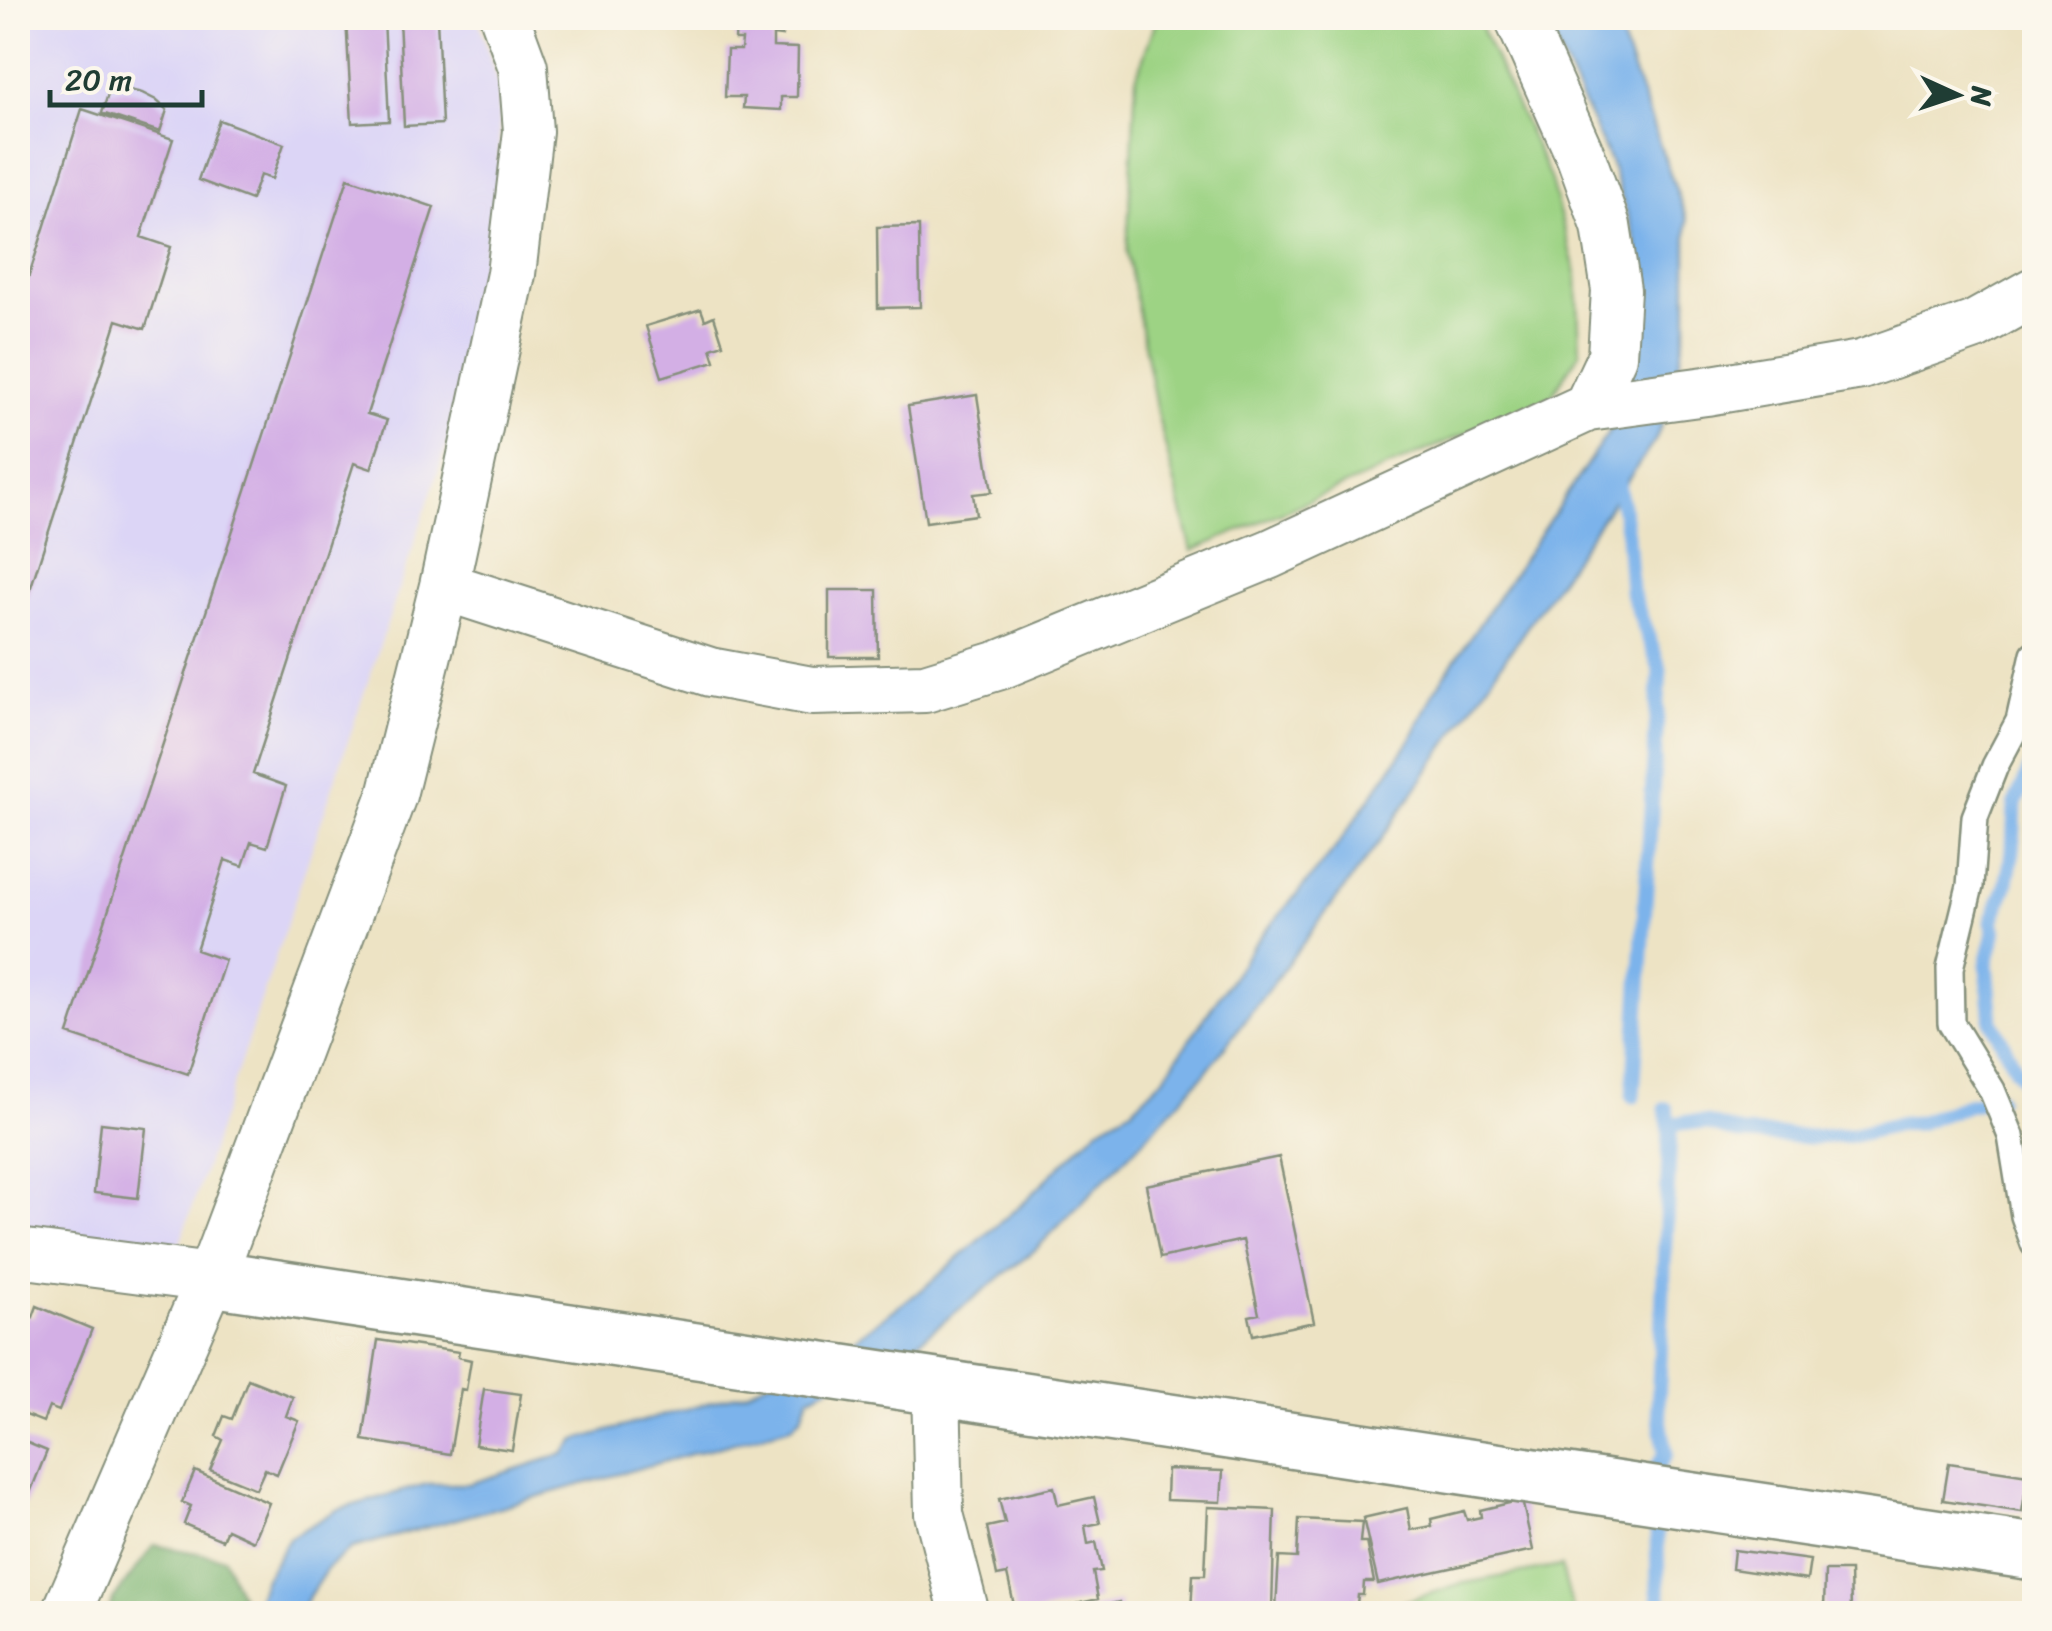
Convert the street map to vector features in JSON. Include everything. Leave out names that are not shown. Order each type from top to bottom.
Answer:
[{"type":"street","points":[[66,1614],[211,1278],[392,794],[444,586],[511,274],[528,130],[523,68],[505,18]]},
{"type":"street","points":[[1519,18],[1606,226],[1616,290],[1612,356],[1588,406]]},
{"type":"street","points":[[444,586],[710,672],[812,692],[925,688],[1000,666],[1270,554],[1588,406],[1860,365],[1975,325],[2034,292]]},
{"type":"street","points":[[18,1253],[936,1385],[2034,1552]]},
{"type":"street","points":[[936,1385],[939,1514],[965,1614]]},
{"type":"lane","points":[[2034,654],[2019,721],[1995,766],[1975,818],[1970,886],[1950,968],[1952,1023],[1992,1090],[2011,1136],[2024,1216],[2034,1244]]},
{"type":"shaded area","points":[[18,18],[478,18],[499,88],[499,178],[451,433],[179,1246],[18,1228]]},
{"type":"green space","points":[[1157,18],[1479,18],[1550,178],[1577,277],[1580,352],[1551,397],[1192,551],[1157,413],[1127,252],[1136,78]]},
{"type":"green space","points":[[154,1545],[224,1558],[248,1613],[107,1613]]},
{"type":"green space","points":[[1561,1566],[1574,1613],[1371,1613],[1459,1584]]},
{"type":"water","points":[[1545,18],[1614,18],[1687,220],[1687,324],[1674,388],[1656,439],[1380,841],[1205,1073],[1035,1250],[920,1340],[809,1397],[802,1416],[792,1426],[352,1548],[328,1567],[298,1613],[252,1614],[265,1578],[289,1538],[337,1510],[427,1484],[469,1484],[564,1454],[576,1440],[746,1392],[849,1342],[923,1289],[1025,1201],[1098,1128],[1132,1109],[1163,1079],[1254,945],[1334,850],[1410,741],[1433,693],[1612,427],[1629,384],[1640,308],[1637,245],[1610,161]]},
{"type":"building","points":[[346,18],[384,18],[389,121],[352,123]]},
{"type":"building","points":[[399,18],[437,18],[442,124],[404,126]]},
{"type":"building","points":[[745,18],[783,22],[782,36],[773,35],[773,47],[798,48],[797,97],[781,97],[781,110],[743,108],[744,97],[725,97],[727,50],[741,50],[742,40],[735,40],[736,23],[745,24]]},
{"type":"building","points":[[125,89],[156,100],[167,110],[160,132],[102,113],[109,91]]},
{"type":"building","points":[[82,109],[173,139],[141,237],[171,247],[145,329],[117,320],[18,627],[18,310]]},
{"type":"building","points":[[219,120],[284,144],[272,179],[260,175],[251,200],[198,180]]},
{"type":"building","points":[[348,178],[434,207],[367,414],[387,420],[371,469],[354,463],[253,774],[286,786],[267,847],[251,842],[243,866],[225,860],[196,950],[225,960],[188,1074],[68,1034]]},
{"type":"building","points":[[919,226],[920,307],[878,308],[877,227]]},
{"type":"building","points":[[701,309],[705,320],[714,316],[723,344],[711,348],[715,361],[662,377],[646,326]]},
{"type":"building","points":[[977,395],[992,492],[973,494],[976,515],[926,522],[908,406]]},
{"type":"building","points":[[829,590],[877,590],[878,657],[829,657]]},
{"type":"building","points":[[101,1123],[146,1128],[138,1198],[94,1193]]},
{"type":"building","points":[[1279,1157],[1314,1322],[1253,1335],[1249,1316],[1259,1314],[1243,1240],[1160,1258],[1146,1185]]},
{"type":"building","points":[[37,1306],[92,1329],[59,1411],[49,1407],[43,1422],[18,1412],[18,1311],[33,1317]]},
{"type":"building","points":[[378,1340],[459,1352],[458,1357],[471,1360],[466,1390],[461,1389],[450,1454],[363,1440]]},
{"type":"building","points":[[248,1379],[293,1397],[286,1416],[299,1421],[277,1474],[265,1469],[256,1489],[210,1470],[223,1440],[216,1436],[224,1416],[232,1419]]},
{"type":"building","points":[[484,1389],[521,1394],[512,1450],[475,1445]]},
{"type":"building","points":[[18,1439],[47,1451],[25,1505],[18,1502]]},
{"type":"building","points":[[1949,1463],[2028,1475],[2022,1512],[1943,1500]]},
{"type":"building","points":[[1167,1469],[1223,1471],[1221,1502],[1166,1500]]},
{"type":"building","points":[[195,1471],[269,1503],[253,1541],[227,1529],[222,1540],[184,1524],[191,1506],[182,1502]]},
{"type":"building","points":[[1054,1487],[1058,1505],[1094,1497],[1100,1523],[1085,1526],[1088,1544],[1096,1542],[1102,1571],[1093,1572],[1098,1599],[1033,1614],[1016,1614],[1007,1574],[997,1576],[987,1527],[1005,1523],[999,1499]]},
{"type":"building","points":[[1522,1500],[1533,1550],[1378,1584],[1363,1518],[1407,1508],[1411,1530],[1432,1526],[1431,1519],[1464,1511],[1467,1520],[1481,1517],[1480,1510]]},
{"type":"building","points":[[1208,1507],[1275,1510],[1272,1608],[1260,1608],[1260,1614],[1191,1612],[1193,1575],[1205,1575]]},
{"type":"building","points":[[1299,1519],[1362,1522],[1360,1542],[1366,1542],[1374,1582],[1364,1582],[1363,1595],[1358,1595],[1357,1604],[1350,1604],[1350,1612],[1276,1608],[1279,1557],[1297,1558]]},
{"type":"building","points":[[1734,1550],[1810,1560],[1807,1580],[1732,1569]]},
{"type":"building","points":[[1825,1571],[1850,1571],[1851,1611],[1824,1611]]},
{"type":"building","points":[[1119,1602],[1121,1614],[1077,1614],[1077,1612]]},
{"type":"waterway","points":[[1617,478],[1627,534],[1631,591],[1660,669],[1633,1096]]},
{"type":"waterway","points":[[2034,761],[2015,804],[2013,851],[2006,886],[1992,921],[1995,932],[1987,964],[1992,1022],[2016,1069],[2034,1092]]},
{"type":"waterway","points":[[1669,1125],[1707,1123],[1742,1134],[1854,1135],[1918,1123],[1998,1098]]},
{"type":"waterway","points":[[1662,1614],[1658,1590],[1656,1469],[1666,1454],[1658,1406],[1670,1131],[1666,1109]]}]
